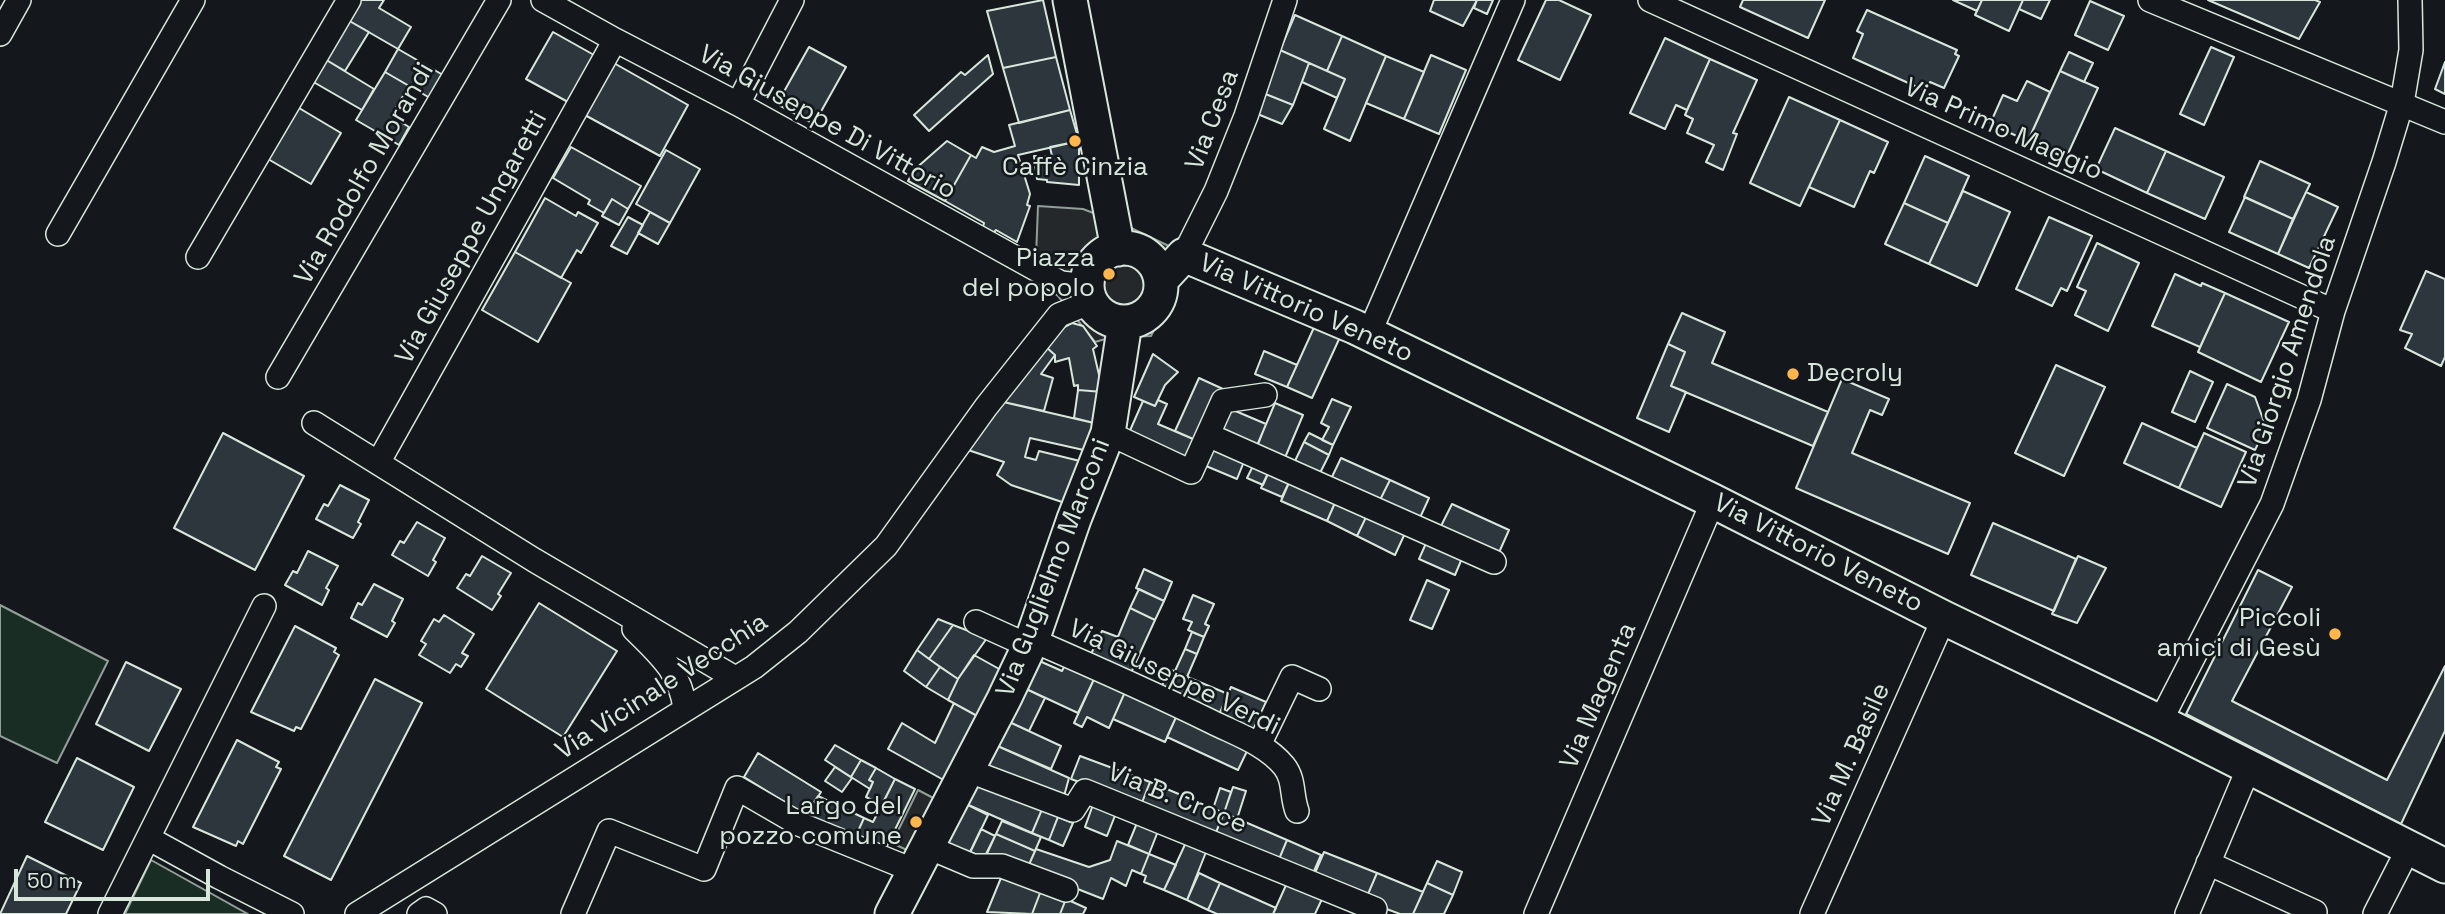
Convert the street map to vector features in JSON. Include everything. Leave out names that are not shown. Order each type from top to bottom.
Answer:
[{"type":"street","points":[[0,34],[19,0]]},
{"type":"street","points":[[58,234],[193,0]]},
{"type":"street","points":[[198,257],[349,0]]},
{"type":"street","name":"Via Rodolfo Morandi","points":[[278,377],[499,0]]},
{"type":"street","points":[[738,104],[792,0]]},
{"type":"street","points":[[1070,0],[1118,249]]},
{"type":"street","name":"Via Cesa","points":[[1184,255],[1216,191],[1246,116],[1285,0]]},
{"type":"street","points":[[1369,334],[1513,0]]},
{"type":"street","name":"Via Primo Maggio","points":[[1650,0],[2333,311]]},
{"type":"street","points":[[2150,0],[2445,122]]},
{"type":"street","name":"Via Giorgio Amendola","points":[[2160,722],[2272,504],[2309,401],[2333,311],[2402,103],[2411,50],[2410,0]]},
{"type":"street","name":"Via Giuseppe Di Vittorio","points":[[548,1],[1061,283],[1089,294]]},
{"type":"street","name":"Via Giuseppe Ungaretti","points":[[378,463],[615,40]]},
{"type":"street","points":[[1129,248],[1141,252],[1157,268],[1161,279],[1160,296],[1153,310],[1140,319],[1125,323],[1111,320],[1099,313],[1089,294],[1088,276],[1099,258],[1118,249],[1129,248]]},
{"type":"street","points":[[1161,279],[1184,255]]},
{"type":"street","name":"Via Vittorio Veneto","points":[[1184,255],[1369,334],[1713,501],[1944,618],[2160,722],[2416,856]]},
{"type":"street","name":"Via Vicinale Vecchia","points":[[357,914],[754,667],[798,632],[886,547],[986,407],[1059,315],[1089,294]]},
{"type":"street","name":"Via Guglielmo Marconi","points":[[892,914],[1030,643],[1108,433],[1125,323]]},
{"type":"street","points":[[1108,433],[1191,472],[1223,401],[1265,395]]},
{"type":"street","points":[[314,423],[534,560],[735,678]]},
{"type":"street","points":[[1208,435],[1494,562]]},
{"type":"street","name":"Via Magenta","points":[[1536,914],[1713,501]]},
{"type":"street","points":[[534,560],[634,629],[676,674],[685,708]]},
{"type":"street","points":[[110,914],[264,606]]},
{"type":"street","name":"Via M. Basile","points":[[1812,914],[1944,618]]},
{"type":"street","name":"Via Giuseppe Verdi","points":[[976,622],[1173,702],[1259,745],[1283,766],[1293,782],[1293,800],[1297,811]]},
{"type":"street","points":[[1259,745],[1292,677],[1319,690]]},
{"type":"street","points":[[2187,914],[2249,767]]},
{"type":"street","name":"Via B. Croce","points":[[967,770],[1073,810],[1086,791],[1375,909]]},
{"type":"street","points":[[573,914],[609,831],[704,869],[737,788],[799,824],[921,859],[973,866],[1002,866],[1066,890]]},
{"type":"street","points":[[148,838],[292,914]]},
{"type":"street","points":[[2375,914],[2416,856]]},
{"type":"street","points":[[2208,863],[2315,912]]},
{"type":"street","points":[[219,877],[267,914]]},
{"type":"street","points":[[419,914],[426,909],[435,914]]},
{"type":"green space","points":[[0,605],[108,661],[57,763],[0,736]]},
{"type":"green space","points":[[151,860],[248,914],[125,914]]},
{"type":"shaded area","name":"Piazza del popolo","points":[[1038,206],[1083,209],[1173,248],[1186,266],[1151,336],[1109,338],[1095,342],[1058,296],[1035,282]]},
{"type":"shaded area","name":"Largo del pozzo comune","points":[[918,790],[939,801],[913,853],[892,843]]},
{"type":"building","points":[[357,0],[384,0],[379,8],[411,27],[398,49],[346,19]]},
{"type":"building","points":[[1043,0],[1056,57],[1003,68],[987,11]]},
{"type":"building","points":[[1434,0],[1477,0],[1463,26],[1430,11]]},
{"type":"building","points":[[1477,0],[1493,0],[1487,14],[1474,8]]},
{"type":"building","points":[[1546,0],[1559,0],[1591,15],[1560,80],[1518,60]]},
{"type":"building","points":[[1743,0],[1825,0],[1808,38],[1740,7]]},
{"type":"building","points":[[1953,0],[1982,0],[1977,11]]},
{"type":"building","points":[[1982,0],[2023,0],[2009,31],[1975,15]]},
{"type":"building","points":[[2023,0],[2050,0],[2041,19],[2019,9]]},
{"type":"building","points":[[2208,0],[2315,0],[2320,2],[2299,39]]},
{"type":"building","points":[[2090,1],[2124,16],[2108,50],[2075,35]]},
{"type":"building","points":[[1867,10],[1957,50],[1955,54],[1959,56],[1944,88],[1930,82],[1926,91],[1853,58],[1863,34],[1857,31]]},
{"type":"building","points":[[1295,15],[1342,36],[1327,71],[1280,50]]},
{"type":"building","points":[[346,19],[369,32],[345,71],[323,58]]},
{"type":"building","points":[[553,32],[594,55],[568,102],[526,79]]},
{"type":"building","points":[[1342,36],[1386,56],[1350,141],[1324,129],[1345,79],[1327,71]]},
{"type":"building","points":[[1665,38],[1710,59],[1687,110],[1676,105],[1665,129],[1630,113]]},
{"type":"building","points":[[809,47],[846,67],[814,124],[777,104]]},
{"type":"building","points":[[2211,47],[2234,57],[2204,125],[2180,114]]},
{"type":"building","points":[[398,49],[443,75],[430,98],[385,72]]},
{"type":"building","points":[[1280,50],[1309,63],[1293,105],[1263,93]]},
{"type":"building","points":[[2069,52],[2093,63],[2084,82],[2060,71]]},
{"type":"building","points":[[988,55],[993,74],[929,131],[914,115],[961,72],[965,75]]},
{"type":"building","points":[[1431,55],[1466,70],[1439,134],[1404,119]]},
{"type":"building","points":[[1386,56],[1424,72],[1404,119],[1366,103]]},
{"type":"building","points":[[1056,57],[1070,110],[1019,123],[1003,68]]},
{"type":"building","points":[[323,58],[374,89],[362,110],[310,80]]},
{"type":"building","points":[[1710,59],[1757,80],[1733,133],[1737,134],[1723,170],[1706,162],[1714,145],[1687,133],[1693,119],[1685,115]]},
{"type":"building","points":[[612,62],[688,105],[660,156],[583,114]]},
{"type":"building","points":[[2445,62],[2445,94],[2435,89]]},
{"type":"building","points":[[1309,63],[1345,79],[1337,98],[1302,82]]},
{"type":"building","points":[[2060,71],[2098,88],[2066,158],[2028,141]]},
{"type":"building","points":[[385,72],[409,86],[391,116],[409,127],[399,145],[356,120]]},
{"type":"building","points":[[2027,81],[2050,92],[2028,141],[1990,124],[2003,95],[2017,101]]},
{"type":"building","points":[[1263,93],[1293,105],[1282,124],[1255,113]]},
{"type":"building","points":[[1789,97],[1840,120],[1800,206],[1750,183]]},
{"type":"building","points":[[299,108],[341,133],[311,184],[268,159]]},
{"type":"building","points":[[1070,110],[1079,141],[1018,155],[1030,194],[1027,205],[1030,206],[1017,242],[996,230],[993,233],[983,227],[984,223],[945,201],[971,155],[976,158],[982,147],[994,152],[1015,146],[1009,125]]},
{"type":"building","points":[[1840,120],[1888,142],[1874,173],[1870,171],[1854,207],[1809,187]]},
{"type":"building","points":[[2115,128],[2166,151],[2147,193],[2096,169]]},
{"type":"building","points":[[947,141],[971,155],[945,201],[908,181],[914,170]]},
{"type":"building","points":[[1079,141],[1079,185],[1037,179],[1034,156],[1052,156],[1050,147]]},
{"type":"building","points":[[571,147],[641,186],[628,209],[612,199],[604,213],[588,204],[590,200],[553,178]]},
{"type":"building","points":[[666,150],[700,169],[670,223],[636,204]]},
{"type":"building","points":[[2166,151],[2224,177],[2205,219],[2147,193]]},
{"type":"building","points":[[1925,156],[1969,176],[1948,223],[1904,203]]},
{"type":"building","points":[[2260,161],[2310,184],[2293,219],[2244,197]]},
{"type":"building","points":[[1963,191],[2010,212],[1977,286],[1929,264]]},
{"type":"building","points":[[2306,192],[2338,207],[2309,268],[2278,254]]},
{"type":"building","points":[[2245,197],[2293,219],[2278,254],[2229,232]]},
{"type":"building","points":[[545,198],[576,216],[578,212],[598,223],[581,253],[577,250],[561,278],[515,252]]},
{"type":"building","points":[[612,199],[628,209],[619,225],[602,216]]},
{"type":"building","points":[[1904,203],[1948,223],[1929,264],[1885,244]]},
{"type":"building","points":[[650,212],[670,223],[658,244],[638,233]]},
{"type":"building","points":[[628,217],[643,225],[627,254],[611,246]]},
{"type":"building","points":[[2049,217],[2092,236],[2067,291],[2061,288],[2052,306],[2016,289]]},
{"type":"building","points":[[2097,243],[2139,263],[2108,331],[2075,315],[2086,291],[2077,287]]},
{"type":"building","points":[[515,252],[571,283],[538,342],[482,310]]},
{"type":"building","points":[[2426,271],[2445,279],[2445,357],[2441,366],[2405,348],[2412,334],[2400,330]]},
{"type":"building","points":[[2175,274],[2225,293],[2200,347],[2152,326]]},
{"type":"building","points":[[2225,293],[2289,322],[2261,382],[2198,352]]},
{"type":"building","points":[[1682,313],[1725,332],[1712,363],[1828,412],[1813,446],[1671,386],[1685,352],[1668,344]]},
{"type":"building","points":[[1072,323],[1083,326],[1097,346],[1093,349],[1103,392],[1078,390],[1078,385],[1074,386],[1069,358],[1055,362],[1055,355],[1046,347],[1053,333]]},
{"type":"building","points":[[1316,323],[1341,335],[1312,398],[1287,387]]},
{"type":"building","points":[[1668,344],[1685,352],[1671,386],[1686,392],[1669,432],[1637,418]]},
{"type":"building","points":[[1046,347],[1055,355],[1041,374],[1053,378],[1044,411],[999,401]]},
{"type":"building","points":[[1264,351],[1297,365],[1287,387],[1255,374]]},
{"type":"building","points":[[1153,354],[1178,372],[1165,385],[1155,406],[1134,397]]},
{"type":"building","points":[[2056,365],[2105,387],[2064,476],[2015,453]]},
{"type":"building","points":[[2190,371],[2213,382],[2195,422],[2172,412]]},
{"type":"building","points":[[1199,378],[1223,389],[1200,442],[1175,431]]},
{"type":"building","points":[[1842,379],[1889,399],[1882,415],[1870,410],[1852,453],[1970,503],[1948,554],[1796,488]]},
{"type":"building","points":[[2227,384],[2255,397],[2266,427],[2255,450],[2207,428]]},
{"type":"building","points":[[1078,390],[1103,392],[1098,424],[1074,418]]},
{"type":"building","points":[[1332,399],[1351,407],[1333,445],[1322,440],[1329,427],[1321,423]]},
{"type":"building","points":[[1158,400],[1167,404],[1158,424],[1200,442],[1190,463],[1128,435],[1143,401],[1155,406]]},
{"type":"building","points":[[999,401],[1098,424],[1088,451],[1030,438],[1025,457],[1036,460],[1039,451],[1084,462],[1068,504],[1011,485],[997,475],[1004,462],[962,448]]},
{"type":"building","points":[[1275,403],[1303,415],[1284,460],[1256,448]]},
{"type":"building","points":[[1226,407],[1266,424],[1255,452],[1214,434]]},
{"type":"building","points":[[2142,423],[2197,448],[2179,488],[2124,463]]},
{"type":"building","points":[[223,433],[304,476],[255,570],[174,528]]},
{"type":"building","points":[[1309,433],[1333,445],[1329,455],[1304,442]]},
{"type":"building","points":[[2204,433],[2246,452],[2221,507],[2179,488]]},
{"type":"building","points":[[1304,442],[1329,455],[1319,475],[1294,463]]},
{"type":"building","points":[[1214,446],[1245,459],[1237,479],[1206,466]]},
{"type":"building","points":[[1341,458],[1390,480],[1378,504],[1330,481]]},
{"type":"building","points":[[1255,462],[1270,469],[1263,485],[1247,478]]},
{"type":"building","points":[[1270,469],[1291,478],[1282,497],[1261,488]]},
{"type":"building","points":[[1291,478],[1337,498],[1327,521],[1281,501]]},
{"type":"building","points":[[1390,480],[1429,498],[1418,522],[1378,504]]},
{"type":"building","points":[[340,485],[369,500],[353,538],[316,519],[324,504],[328,506]]},
{"type":"building","points":[[1338,496],[1369,511],[1357,536],[1327,521]]},
{"type":"building","points":[[1452,504],[1509,530],[1497,557],[1439,530]]},
{"type":"building","points":[[1369,511],[1407,529],[1395,555],[1357,536]]},
{"type":"building","points":[[417,522],[445,538],[428,576],[392,555],[400,541],[404,543]]},
{"type":"building","points":[[1993,523],[2076,559],[2054,611],[1971,575]]},
{"type":"building","points":[[1427,541],[1463,556],[1455,575],[1419,559]]},
{"type":"building","points":[[308,551],[338,566],[326,588],[329,590],[322,605],[285,585],[293,571],[297,573]]},
{"type":"building","points":[[482,556],[511,573],[492,610],[457,588],[466,574],[470,576]]},
{"type":"building","points":[[2078,556],[2106,568],[2077,623],[2052,614]]},
{"type":"building","points":[[1144,569],[1172,582],[1164,601],[1136,588]]},
{"type":"building","points":[[2258,570],[2292,587],[2232,701],[2387,780],[2445,666],[2445,731],[2401,824],[2186,714]]},
{"type":"building","points":[[1427,580],[1449,590],[1432,629],[1410,620]]},
{"type":"building","points":[[374,584],[403,599],[387,637],[351,618],[358,603],[362,605]]},
{"type":"building","points":[[1139,589],[1164,601],[1155,620],[1130,608]]},
{"type":"building","points":[[1193,595],[1214,604],[1205,624],[1209,626],[1204,637],[1188,630],[1192,622],[1183,619]]},
{"type":"building","points":[[539,603],[617,651],[563,737],[486,689]]},
{"type":"building","points":[[1130,608],[1155,620],[1139,655],[1115,644]]},
{"type":"building","points":[[444,615],[474,634],[462,653],[468,656],[461,667],[456,664],[450,673],[419,655],[426,644],[421,641],[434,619],[439,622]]},
{"type":"building","points":[[938,619],[953,625],[929,659],[917,650]]},
{"type":"building","points":[[953,625],[987,638],[958,679],[929,659]]},
{"type":"building","points":[[295,626],[336,648],[334,652],[339,655],[301,729],[296,727],[294,731],[251,712]]},
{"type":"building","points":[[1102,631],[1118,637],[1115,644],[1139,655],[1130,675],[1090,656]]},
{"type":"building","points":[[1192,632],[1204,637],[1197,654],[1185,649]]},
{"type":"building","points":[[1185,649],[1197,654],[1187,677],[1175,671]]},
{"type":"building","points":[[917,650],[940,667],[926,687],[904,671]]},
{"type":"building","points":[[974,655],[1001,670],[979,717],[948,700]]},
{"type":"building","points":[[1035,659],[1062,671],[1066,663],[1095,677],[1078,713],[1022,687]]},
{"type":"building","points":[[126,662],[181,689],[149,751],[96,724]]},
{"type":"building","points":[[940,667],[958,679],[948,700],[926,687]]},
{"type":"building","points":[[1169,669],[1190,678],[1181,697],[1161,688]]},
{"type":"building","points":[[1095,677],[1125,692],[1109,728],[1087,717],[1082,727],[1074,723]]},
{"type":"building","points":[[1190,678],[1228,694],[1218,717],[1180,700]]},
{"type":"building","points":[[375,679],[422,703],[331,880],[284,856]]},
{"type":"building","points":[[1022,687],[1045,698],[1029,731],[1005,720]]},
{"type":"building","points":[[1231,687],[1266,702],[1253,732],[1218,717]]},
{"type":"building","points":[[1125,692],[1177,715],[1165,742],[1113,719]]},
{"type":"building","points":[[954,703],[979,717],[949,783],[888,749],[902,723],[935,743]]},
{"type":"building","points":[[1177,715],[1248,749],[1238,770],[1167,737]]},
{"type":"building","points":[[1005,720],[1061,746],[1051,769],[993,744]]},
{"type":"building","points":[[237,740],[279,762],[276,767],[281,769],[243,844],[238,841],[236,846],[193,827]]},
{"type":"building","points":[[993,744],[1069,778],[1064,796],[981,767]]},
{"type":"building","points":[[835,745],[861,760],[851,777],[825,760]]},
{"type":"building","points":[[758,753],[821,792],[806,815],[744,777]]},
{"type":"building","points":[[1080,756],[1150,782],[1141,805],[1071,779]]},
{"type":"building","points":[[77,758],[134,787],[103,850],[45,822]]},
{"type":"building","points":[[861,760],[876,768],[869,780],[873,782],[870,789],[851,777]]},
{"type":"building","points":[[835,767],[852,778],[842,792],[825,781]]},
{"type":"building","points":[[876,768],[895,779],[882,805],[866,797],[873,782],[869,780]]},
{"type":"building","points":[[895,779],[915,789],[884,852],[855,838],[864,818],[873,822]]},
{"type":"building","points":[[973,779],[1043,807],[1032,833],[964,803]]},
{"type":"building","points":[[1150,782],[1224,813],[1214,837],[1141,805]]},
{"type":"building","points":[[1233,787],[1246,791],[1237,819],[1224,813]]},
{"type":"building","points":[[1220,788],[1231,792],[1224,813],[1213,809]]},
{"type":"building","points":[[818,796],[864,818],[855,838],[806,815]]},
{"type":"building","points":[[1095,799],[1118,808],[1107,836],[1085,827]]},
{"type":"building","points":[[964,803],[988,815],[968,857],[943,845]]},
{"type":"building","points":[[1043,807],[1059,814],[1049,840],[1032,833]]},
{"type":"building","points":[[1224,813],[1287,840],[1277,864],[1214,837]]},
{"type":"building","points":[[1058,817],[1073,823],[1063,846],[1049,840]]},
{"type":"building","points":[[1139,818],[1160,826],[1149,854],[1128,845]]},
{"type":"building","points":[[1002,821],[1041,837],[1035,851],[996,834]]},
{"type":"building","points":[[981,829],[995,836],[985,858],[970,852]]},
{"type":"building","points":[[996,834],[1035,851],[1027,869],[986,854]]},
{"type":"building","points":[[1188,838],[1208,847],[1187,900],[1164,890]]},
{"type":"building","points":[[1287,840],[1321,855],[1311,878],[1277,864]]},
{"type":"building","points":[[1117,841],[1149,854],[1141,874],[1132,870],[1126,886],[1111,878],[1103,899],[1027,869],[1036,849],[1089,867],[1110,860]]},
{"type":"building","points":[[1324,852],[1377,873],[1365,901],[1312,880]]},
{"type":"building","points":[[1149,854],[1176,865],[1164,890],[1144,882],[1146,876],[1141,874]]},
{"type":"building","points":[[27,856],[81,883],[66,914],[0,914]]},
{"type":"building","points":[[1437,861],[1462,872],[1453,895],[1427,883]]},
{"type":"building","points":[[1003,873],[1042,888],[1032,914],[987,912]]},
{"type":"building","points":[[1199,873],[1220,883],[1208,910],[1187,900]]},
{"type":"building","points":[[1377,873],[1423,892],[1413,914],[1400,914],[1365,901]]},
{"type":"building","points":[[1220,883],[1276,908],[1273,914],[1217,914],[1208,910]]},
{"type":"building","points":[[1287,883],[1322,899],[1315,914],[1273,914]]},
{"type":"building","points":[[1427,883],[1453,895],[1444,914],[1413,914]]},
{"type":"building","points":[[1042,888],[1066,899],[1060,914],[1032,914]]},
{"type":"building","points":[[1066,899],[1086,908],[1083,914],[1060,914]]},
{"type":"place","name":"Caffè Cinzia","points":[[1075,141]]},
{"type":"place","name":"Piazza del popolo","points":[[1109,274]]},
{"type":"place","name":"Decroly","points":[[1793,374]]},
{"type":"place","name":"Piccoli amici di Gesù","points":[[2335,634]]},
{"type":"place","name":"Largo del pozzo comune","points":[[916,822]]}]
